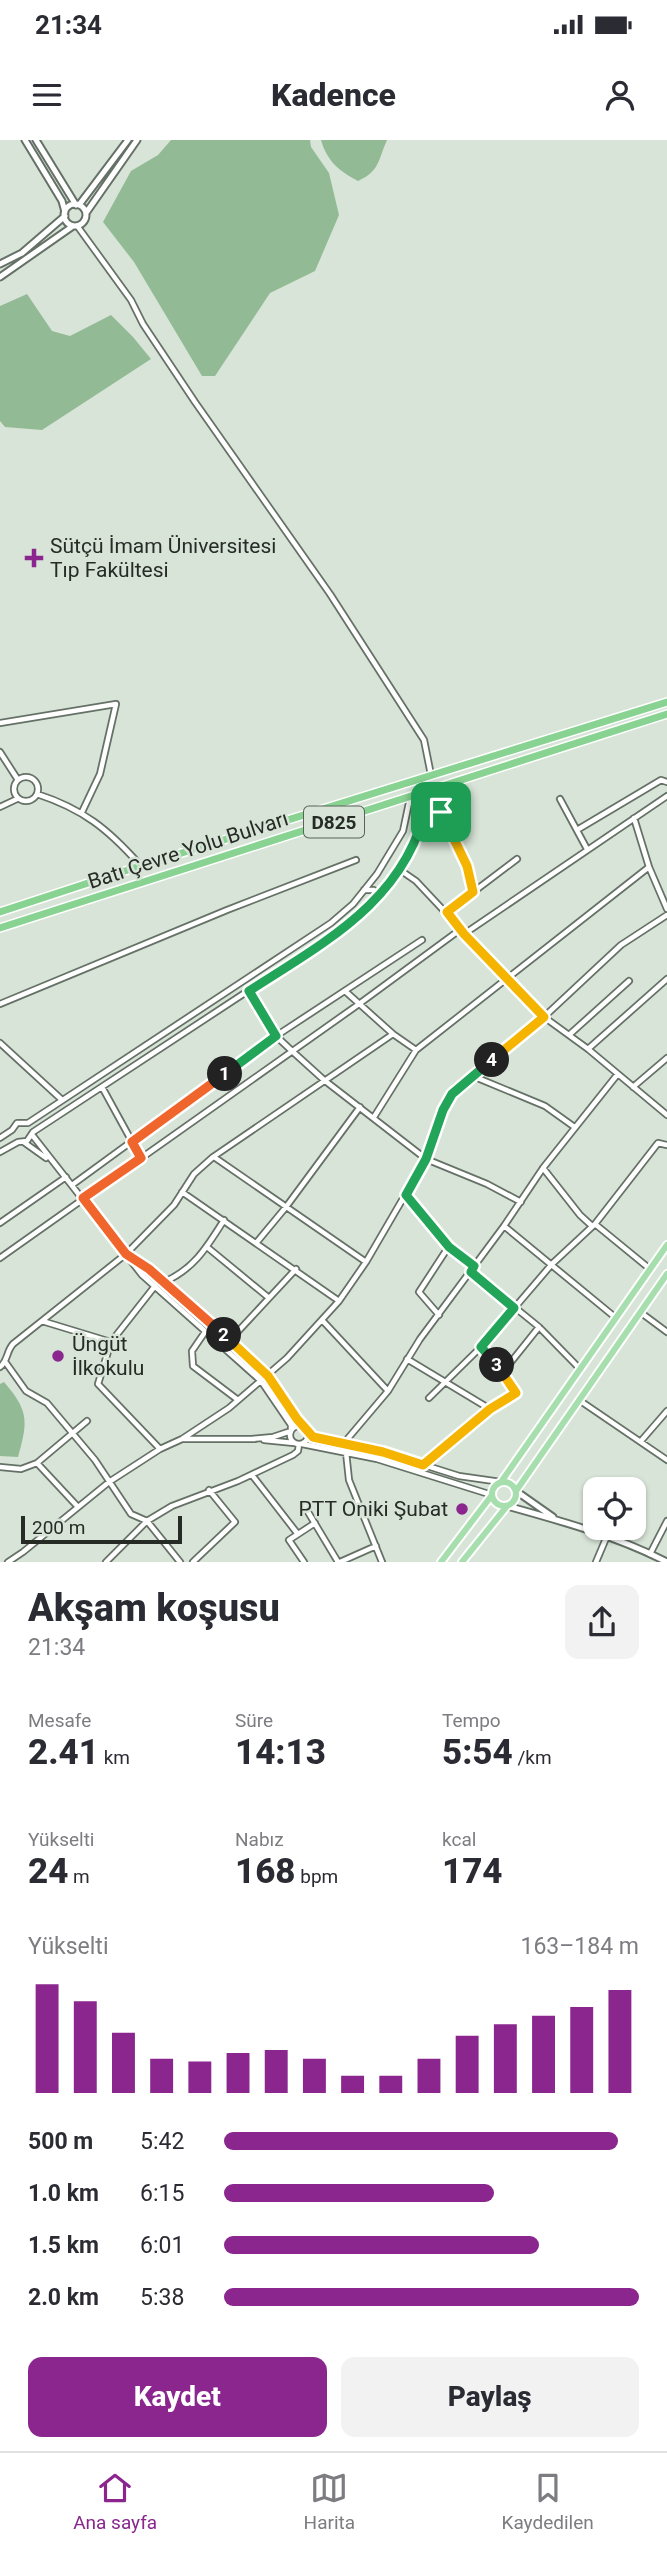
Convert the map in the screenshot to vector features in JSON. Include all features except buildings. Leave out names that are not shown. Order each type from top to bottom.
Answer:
[{"type":"highway","name":"Batı Çevre Yolu Bulvarı","points":[[0,912],[667,702]]},
{"type":"highway","name":"Batı Çevre Yolu Bulvarı","points":[[0,928],[667,714]]},
{"type":"main road","points":[[440,1562],[492,1495],[493,1488],[501,1482],[667,1245]]},
{"type":"main road","points":[[462,1562],[506,1506],[514,1502],[516,1491],[667,1274]]},
{"type":"main road","points":[[501,1482],[511,1483],[516,1491]]},
{"type":"main road","points":[[492,1495],[498,1505],[506,1506]]},
{"type":"street","points":[[25,140],[62,201],[67,222],[76,226],[131,300],[143,324],[330,594],[424,740],[431,775]]},
{"type":"street","points":[[36,140],[86,213]]},
{"type":"street","points":[[0,264],[22,253],[65,214],[69,207],[78,205],[128,140]]},
{"type":"street","points":[[0,277],[85,220],[86,213],[137,140]]},
{"type":"street","points":[[0,723],[116,704],[100,774],[82,812]]},
{"type":"street","points":[[0,752],[18,780]]},
{"type":"street","points":[[0,807],[18,799],[29,801],[37,794],[38,786],[34,780],[26,777],[18,780],[13,791],[18,799]]},
{"type":"street","points":[[577,830],[661,780],[667,782]]},
{"type":"street","points":[[0,1152],[21,1142],[353,922],[379,897],[400,870],[424,816],[429,792]]},
{"type":"street","points":[[37,794],[82,812],[106,829],[140,866]]},
{"type":"street","points":[[0,1258],[462,931],[667,796]]},
{"type":"street","points":[[0,1138],[17,1123],[28,1123],[312,936],[353,904],[377,874],[403,831],[410,798]]},
{"type":"street","points":[[560,799],[587,849]]},
{"type":"street","points":[[427,802],[441,812],[467,866],[473,892]]},
{"type":"street","points":[[634,818],[649,867],[667,909]]},
{"type":"street","points":[[447,912],[517,859]]},
{"type":"street","points":[[0,1004],[356,860]]},
{"type":"street","points":[[374,1117],[415,1051],[649,867]]},
{"type":"street","points":[[400,870],[416,881],[447,912],[506,979],[544,1017],[588,1049],[667,1115]]},
{"type":"street","points":[[364,890],[374,890],[379,897]]},
{"type":"street","points":[[8,1562],[109,1482],[160,1449],[182,1439],[268,1376],[339,1301],[366,1262],[426,1159],[443,1110],[452,1094],[544,1017],[621,945],[667,915]]},
{"type":"street","points":[[72,1185],[276,1036],[422,940]]},
{"type":"street","points":[[588,1049],[667,979]]},
{"type":"street","points":[[569,1035],[629,981]]},
{"type":"street","points":[[249,991],[276,1036],[324,1080],[426,1159],[521,1202]]},
{"type":"street","points":[[345,991],[415,1051]]},
{"type":"street","points":[[180,1562],[147,1521],[131,1514],[95,1460],[47,1403],[26,1391],[6,1363],[8,1350],[126,1254],[174,1205],[194,1174],[214,1157],[393,1034]]},
{"type":"street","points":[[0,1043],[61,1099]]},
{"type":"street","points":[[633,1087],[667,1058]]},
{"type":"street","points":[[344,1443],[388,1391],[407,1359],[505,1226],[573,1126],[617,1074]]},
{"type":"street","points":[[474,1076],[545,1106],[573,1126]]},
{"type":"street","points":[[102,1087],[141,1158]]},
{"type":"street","points":[[257,1242],[360,1107]]},
{"type":"street","points":[[28,1123],[53,1162],[142,1275],[261,1381],[291,1425],[290,1438],[298,1444]]},
{"type":"street","points":[[12,1130],[14,1138],[53,1162]]},
{"type":"street","points":[[429,1398],[481,1347],[552,1264],[594,1225],[658,1143],[667,1145]]},
{"type":"street","points":[[214,1157],[366,1262]]},
{"type":"street","points":[[543,1168],[580,1215],[650,1269]]},
{"type":"street","points":[[0,1223],[66,1177]]},
{"type":"street","points":[[182,1192],[339,1301]]},
{"type":"street","points":[[406,1195],[449,1247],[514,1308],[539,1326],[580,1369]]},
{"type":"street","points":[[164,1282],[183,1274],[207,1247],[224,1220]]},
{"type":"street","points":[[505,1226],[616,1318]]},
{"type":"street","points":[[207,1247],[269,1298]]},
{"type":"street","points":[[439,1315],[419,1292],[449,1247]]},
{"type":"street","points":[[126,1254],[149,1269],[268,1376],[306,1430],[307,1441],[298,1444]]},
{"type":"street","points":[[230,1340],[296,1269]]},
{"type":"street","points":[[155,1286],[111,1342],[98,1384],[160,1449]]},
{"type":"street","points":[[640,1312],[666,1330]]},
{"type":"street","points":[[321,1320],[388,1391]]},
{"type":"street","points":[[41,1321],[111,1342]]},
{"type":"street","points":[[503,1372],[539,1326]]},
{"type":"street","points":[[205,1332],[192,1351],[193,1366],[238,1400]]},
{"type":"street","points":[[423,1465],[490,1409],[516,1393],[503,1372],[481,1347]]},
{"type":"street","points":[[407,1359],[490,1409]]},
{"type":"street","points":[[0,1367],[6,1363]]},
{"type":"street","points":[[579,1400],[667,1460]]},
{"type":"street","points":[[641,1441],[667,1410]]},
{"type":"street","points":[[0,1467],[21,1469],[37,1463],[87,1421]]},
{"type":"street","points":[[182,1439],[273,1437],[298,1426],[319,1439],[383,1452],[459,1476],[501,1482]]},
{"type":"street","points":[[252,1439],[346,1452],[492,1495]]},
{"type":"street","points":[[106,1562],[147,1521],[172,1506],[252,1475],[293,1455],[298,1451],[298,1444]]},
{"type":"street","points":[[346,1452],[349,1480],[382,1562]]},
{"type":"street","points":[[37,1463],[78,1507]]},
{"type":"street","points":[[252,1475],[298,1533]]},
{"type":"street","points":[[193,1562],[235,1522],[209,1490]]},
{"type":"street","points":[[516,1491],[556,1518]]},
{"type":"street","points":[[506,1506],[583,1528]]},
{"type":"street","points":[[305,1507],[339,1562],[376,1546]]},
{"type":"street","points":[[650,1554],[667,1521]]},
{"type":"street","points":[[304,1562],[289,1540],[315,1523]]},
{"type":"street","points":[[596,1562],[605,1540]]},
{"type":"street","points":[[617,1540],[667,1562]]},
{"type":"green space","points":[[171,140],[310,140],[311,147],[329,173],[339,215],[315,271],[270,293],[215,376],[202,376],[134,262],[103,222],[131,171],[158,155]]},
{"type":"green space","points":[[321,140],[387,140],[374,169],[358,181],[335,165]]},
{"type":"green space","points":[[27,294],[52,331],[70,336],[111,315],[151,359],[42,430],[5,427],[0,421],[0,306]]},
{"type":"green space","points":[[4,1382],[18,1401],[24,1417],[24,1434],[18,1457],[0,1456],[0,1384]]},
{"type":"place","name":"Sütçü İmam Üniversitesi Tıp Fakültesi","points":[[34,558]]},
{"type":"place","name":"Üngüt İlkokulu","points":[[58,1356]]},
{"type":"place","name":"PTT Oniki Şubat","points":[[462,1509]]},
{"type":"route","points":[[427,802],[441,812],[467,866],[473,892],[447,912],[464,934],[544,1017],[452,1094],[443,1110],[426,1159],[406,1195],[449,1247],[474,1266],[471,1272],[514,1308],[481,1347],[503,1372],[516,1393],[490,1409],[423,1465],[383,1452],[313,1437],[297,1419],[268,1376],[149,1269],[126,1254],[83,1198],[141,1158],[132,1142],[276,1036],[249,991],[353,922],[379,897],[400,870],[424,816],[427,802]]}]
